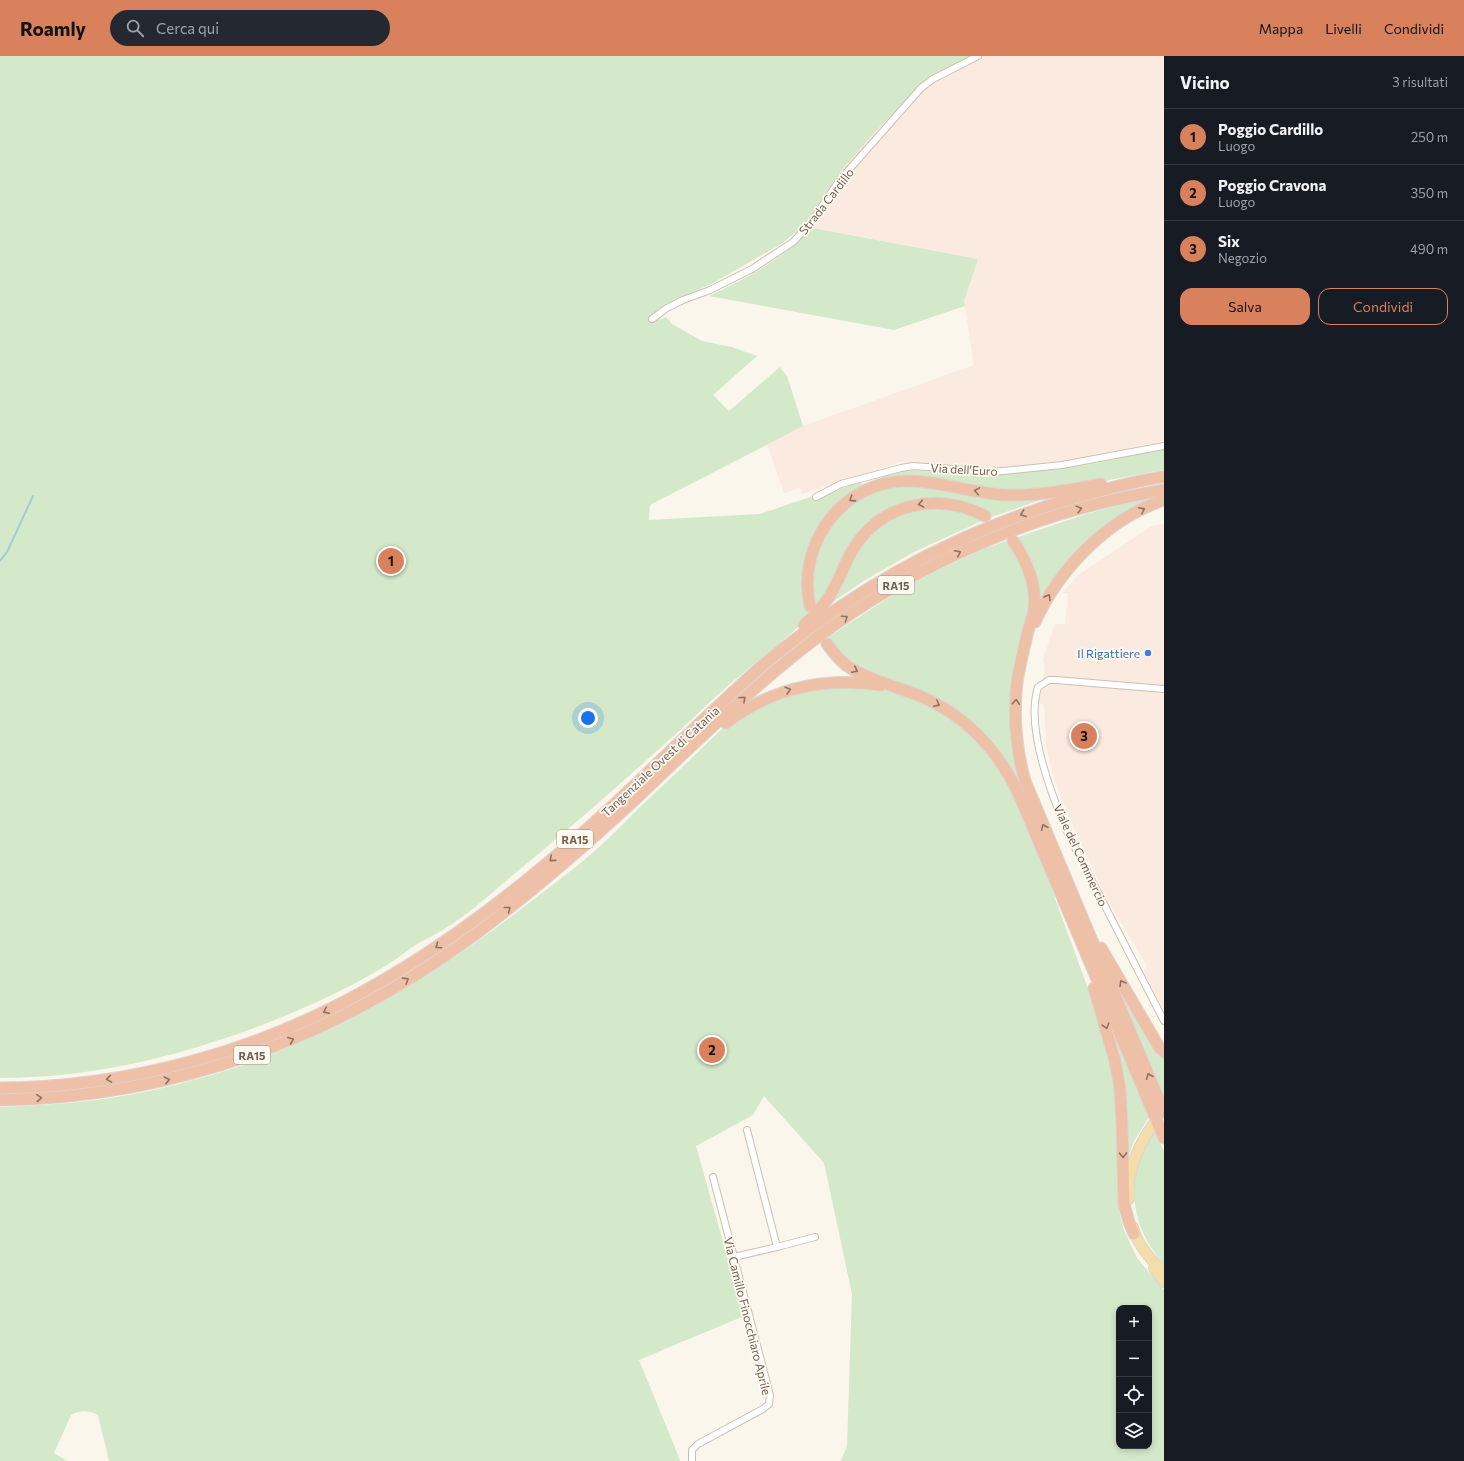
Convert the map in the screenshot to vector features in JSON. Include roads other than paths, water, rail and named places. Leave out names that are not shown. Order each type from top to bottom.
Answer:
[{"type":"highway","points":[[810,606],[807,586],[808,566],[819,536],[836,511],[850,499],[867,490],[890,483],[913,481],[993,494],[1022,495],[1061,492],[1125,478],[1159,477]]},
{"type":"highway","name":"Tangenziale Ovest di Catania","points":[[0,1088],[52,1086],[106,1080],[177,1066],[233,1049],[334,1007],[387,978],[481,916],[547,864],[584,832],[747,680],[779,652],[843,604],[879,581],[926,555],[999,523],[1066,500],[1159,477]]},
{"type":"highway","name":"Tangenziale Ovest di Catania","points":[[0,1100],[43,1098],[100,1092],[136,1087],[179,1077],[220,1066],[266,1050],[321,1027],[345,1015],[399,985],[435,962],[477,933],[554,872],[792,656],[849,615],[898,585],[963,551],[1030,524],[1110,500],[1164,490]]},
{"type":"highway","points":[[1025,645],[1039,613],[1050,594],[1077,559],[1099,538],[1126,519],[1164,500]]},
{"type":"highway","points":[[674,748],[716,701],[819,611],[836,585],[856,544],[880,521],[905,508],[928,503],[940,503],[963,507],[985,516]]},
{"type":"highway","points":[[1013,541],[1028,567],[1033,588],[1034,610],[1025,645],[1015,701],[1019,759],[1025,782],[1164,1112]]},
{"type":"highway","points":[[827,644],[840,659],[852,669],[940,705],[956,715],[987,744],[1000,760],[1011,779],[1052,871],[1164,1138]]},
{"type":"highway","points":[[673,763],[699,748],[726,723],[744,710],[777,694],[807,686],[843,682],[859,682],[901,688]]},
{"type":"highway","points":[[1054,851],[1070,880],[1102,950],[1159,1047],[1164,1052]]},
{"type":"highway","points":[[1052,871],[1063,910],[1098,1000],[1115,1061],[1120,1089],[1124,1204],[1134,1234]]},
{"type":"main road","points":[[1152,1126],[1138,1149],[1131,1172],[1129,1196],[1134,1234],[1164,1282]]},
{"type":"main road","points":[[1144,1251],[1164,1272]]},
{"type":"street","name":"Strada Cardillo","points":[[652,319],[667,308],[683,300],[710,290],[752,269],[793,242],[810,224],[839,181],[922,88],[933,79],[978,56]]},
{"type":"street","name":"Via dell'Euro","points":[[816,497],[841,484],[913,466],[993,472],[1069,464],[1164,446]]},
{"type":"street","name":"Viale del Commercio","points":[[1164,689],[1049,680],[1038,687],[1035,700],[1035,718],[1041,757],[1047,780],[1062,820],[1164,1021]]},
{"type":"street","points":[[747,1130],[777,1247]]},
{"type":"street","name":"Via Camillo Finocchiaro Aprile","points":[[692,1461],[692,1450],[698,1444],[763,1409],[769,1404],[770,1395],[713,1177]]},
{"type":"street","points":[[734,1257],[815,1237]]},
{"type":"waterway","points":[[0,561],[7,552],[33,496]]},
{"type":"place","name":"Poggio Cardillo","points":[[391,561]]},
{"type":"place","name":"Il Rigattiere","points":[[1148,653]]},
{"type":"place","name":"Six","points":[[1084,736]]},
{"type":"place","name":"Poggio Cravona","points":[[712,1050]]}]
